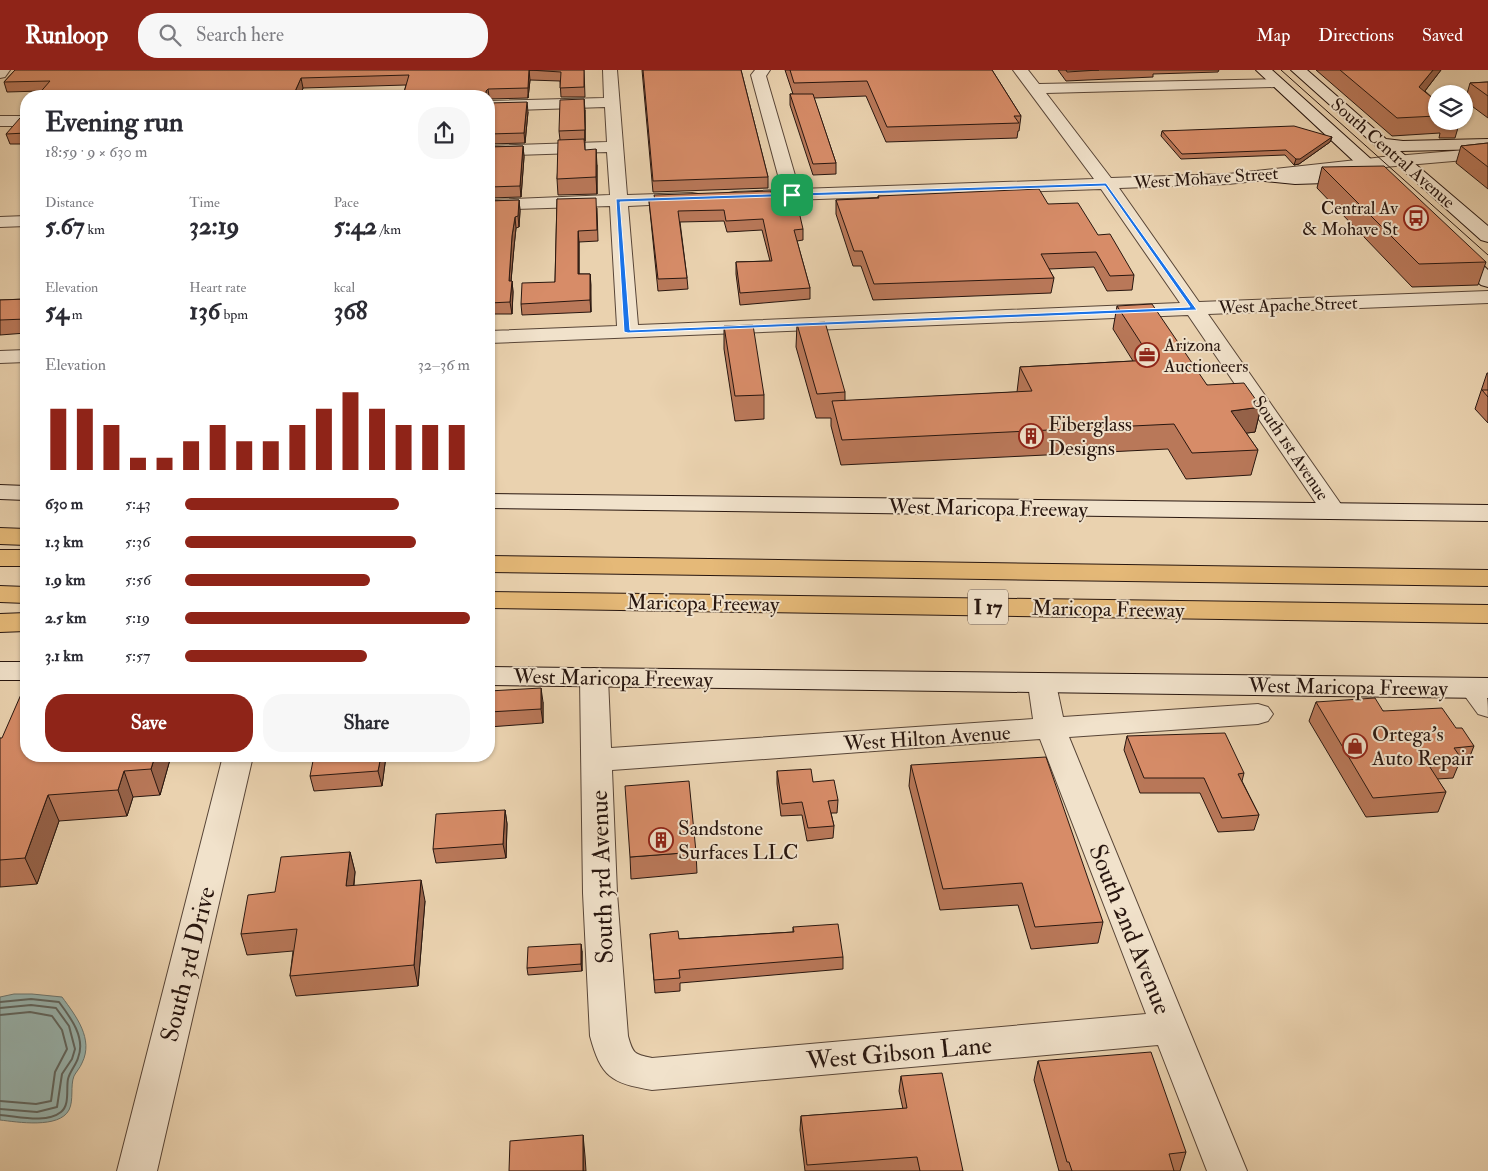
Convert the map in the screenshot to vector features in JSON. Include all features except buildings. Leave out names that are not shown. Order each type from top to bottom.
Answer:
[{"type":"highway","points":[[0,536],[20,538]]},
{"type":"highway","points":[[0,558],[20,558]]},
{"type":"highway","name":"Maricopa Freeway","points":[[495,564],[1488,578]]},
{"type":"highway","points":[[0,594],[20,595]]},
{"type":"highway","name":"Maricopa Freeway","points":[[495,600],[1488,614]]},
{"type":"highway","points":[[0,623],[20,622]]},
{"type":"street","points":[[0,74],[3,70]]},
{"type":"street","points":[[610,70],[628,332]]},
{"type":"street","points":[[763,70],[758,75],[792,195]]},
{"type":"street","name":"South 1st Avenue","points":[[1020,70],[1106,184],[1195,308],[1333,510]]},
{"type":"street","name":"South Central Avenue","points":[[1298,70],[1488,236]]},
{"type":"street","points":[[1034,89],[1269,76]]},
{"type":"street","name":"South Central Avenue","points":[[1269,76],[1305,111],[1378,169],[1410,205]]},
{"type":"street","points":[[495,106],[612,102]]},
{"type":"street","points":[[0,121],[20,120]]},
{"type":"street","points":[[1383,144],[1403,146],[1488,144]]},
{"type":"street","points":[[495,151],[614,147]]},
{"type":"street","points":[[1261,176],[1314,179],[1363,177],[1378,169],[1403,161],[1488,153]]},
{"type":"street","name":"West Mohave Street","points":[[495,205],[1106,184],[1228,179],[1378,169]]},
{"type":"street","points":[[0,222],[20,221]]},
{"type":"street","name":"South Central Avenue","points":[[1442,236],[1488,281]]},
{"type":"street","name":"West Apache Street","points":[[495,337],[1488,297]]},
{"type":"street","points":[[0,357],[20,356]]},
{"type":"street","points":[[0,492],[20,493]]},
{"type":"street","name":"West Maricopa Freeway","points":[[495,501],[982,508],[1333,510],[1488,514]]},
{"type":"street","points":[[0,671],[20,671]]},
{"type":"street","name":"West Maricopa Freeway","points":[[495,676],[1042,684],[1483,694]]},
{"type":"street","name":"South 3rd Avenue","points":[[594,678],[600,893],[609,1036],[614,1059],[628,1070]]},
{"type":"street","name":"South 2nd Avenue","points":[[1042,684],[1046,711],[1052,729],[1228,1171]]},
{"type":"street","name":"West Hilton Avenue","points":[[597,760],[1258,714]]},
{"type":"street","name":"South 3rd Drive","points":[[137,1171],[237,762]]},
{"type":"street","name":"West Gibson Lane","points":[[628,1070],[652,1074],[1170,1028]]},
{"type":"water","points":[[14,994],[62,997],[78,1020],[85,1037],[85,1054],[74,1076],[69,1110],[64,1116],[56,1120],[37,1123],[0,1120],[0,997]]},
{"type":"tram line","points":[[1281,70],[1488,255]]},
{"type":"place","name":"Central Av & Mohave St","points":[[1416,218]]},
{"type":"place","name":"Arizona Auctioneers","points":[[1147,355]]},
{"type":"place","name":"Fiberglass Designs","points":[[1031,436]]},
{"type":"place","name":"Ortega's Auto Repair","points":[[1355,746]]},
{"type":"place","name":"Sandstone Surfaces LLC","points":[[661,840]]},
{"type":"route","points":[[1106,184],[1195,308],[628,332],[618,200],[792,195],[1106,184]]}]
